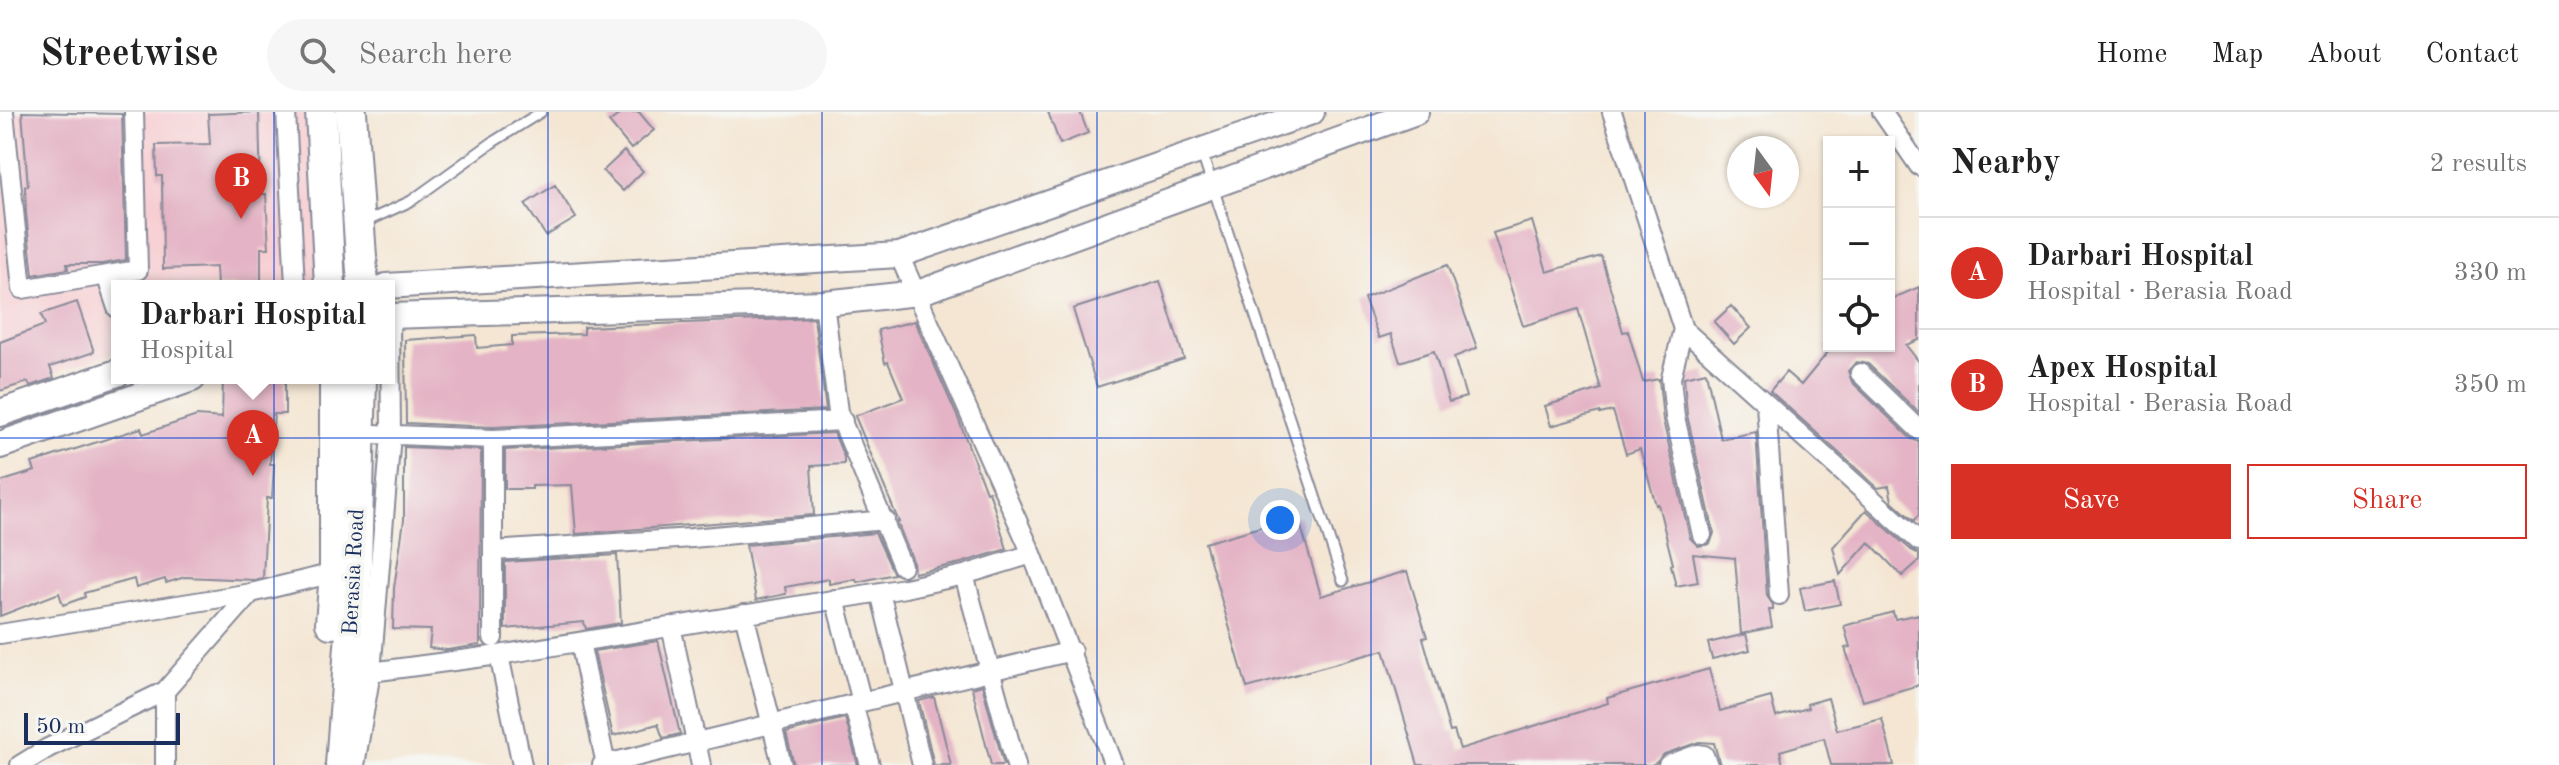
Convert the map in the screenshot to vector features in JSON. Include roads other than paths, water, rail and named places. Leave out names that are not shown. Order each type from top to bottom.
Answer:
[{"type":"main road","points":[[321,112],[330,280]]},
{"type":"main road","points":[[351,112],[363,280]]},
{"type":"main road","points":[[0,413],[111,375]]},
{"type":"main road","points":[[0,445],[175,384]]},
{"type":"main road","name":"Berasia Road","points":[[336,384],[348,432]]},
{"type":"main road","name":"Berasia Road","points":[[341,765],[348,432],[360,384]]},
{"type":"main road","points":[[33,402],[42,430]]},
{"type":"main road","name":"Berasia Road","points":[[322,765],[346,570]]},
{"type":"street","points":[[4,112],[22,289],[138,270],[134,112]]},
{"type":"street","points":[[286,112],[295,280]]},
{"type":"street","points":[[395,285],[899,255],[1312,112]]},
{"type":"street","points":[[395,316],[824,303],[918,293],[1416,112]]},
{"type":"street","points":[[1612,112],[1683,329],[1919,541]]},
{"type":"street","points":[[1882,112],[1919,166]]},
{"type":"street","points":[[899,255],[1032,554],[1114,765]]},
{"type":"street","points":[[106,275],[111,290]]},
{"type":"street","points":[[824,303],[837,401],[902,566]]},
{"type":"street","points":[[1683,329],[1671,378],[1675,417],[1702,535]]},
{"type":"street","points":[[1860,373],[1919,430]]},
{"type":"street","points":[[355,765],[371,672],[391,435],[390,384]]},
{"type":"street","points":[[1766,404],[1779,595]]},
{"type":"street","points":[[348,432],[493,439],[843,421]]},
{"type":"street","points":[[493,439],[496,647],[522,765]]},
{"type":"street","points":[[493,551],[692,538],[885,520]]},
{"type":"street","points":[[371,672],[496,647],[580,642],[880,592],[964,575],[1032,554]]},
{"type":"street","points":[[0,634],[251,593],[346,570]]},
{"type":"street","points":[[964,575],[1016,765]]},
{"type":"street","points":[[880,592],[922,765]]},
{"type":"street","points":[[20,765],[47,756],[165,691],[251,593]]},
{"type":"street","points":[[835,599],[870,765]]},
{"type":"street","points":[[744,614],[782,765]]},
{"type":"street","points":[[671,626],[701,765]]},
{"type":"street","points":[[580,642],[605,765],[1072,651]]},
{"type":"street","points":[[165,691],[165,765]]},
{"type":"street","points":[[1668,765],[1698,754],[1704,755],[1708,765]]},
{"type":"lane","points":[[359,224],[384,216],[411,201],[541,112]]},
{"type":"lane","points":[[1201,151],[1343,581]]},
{"type":"place","name":"Apex Hospital","points":[[241,219]]},
{"type":"place","name":"Darbari Hospital","points":[[253,476]]}]
